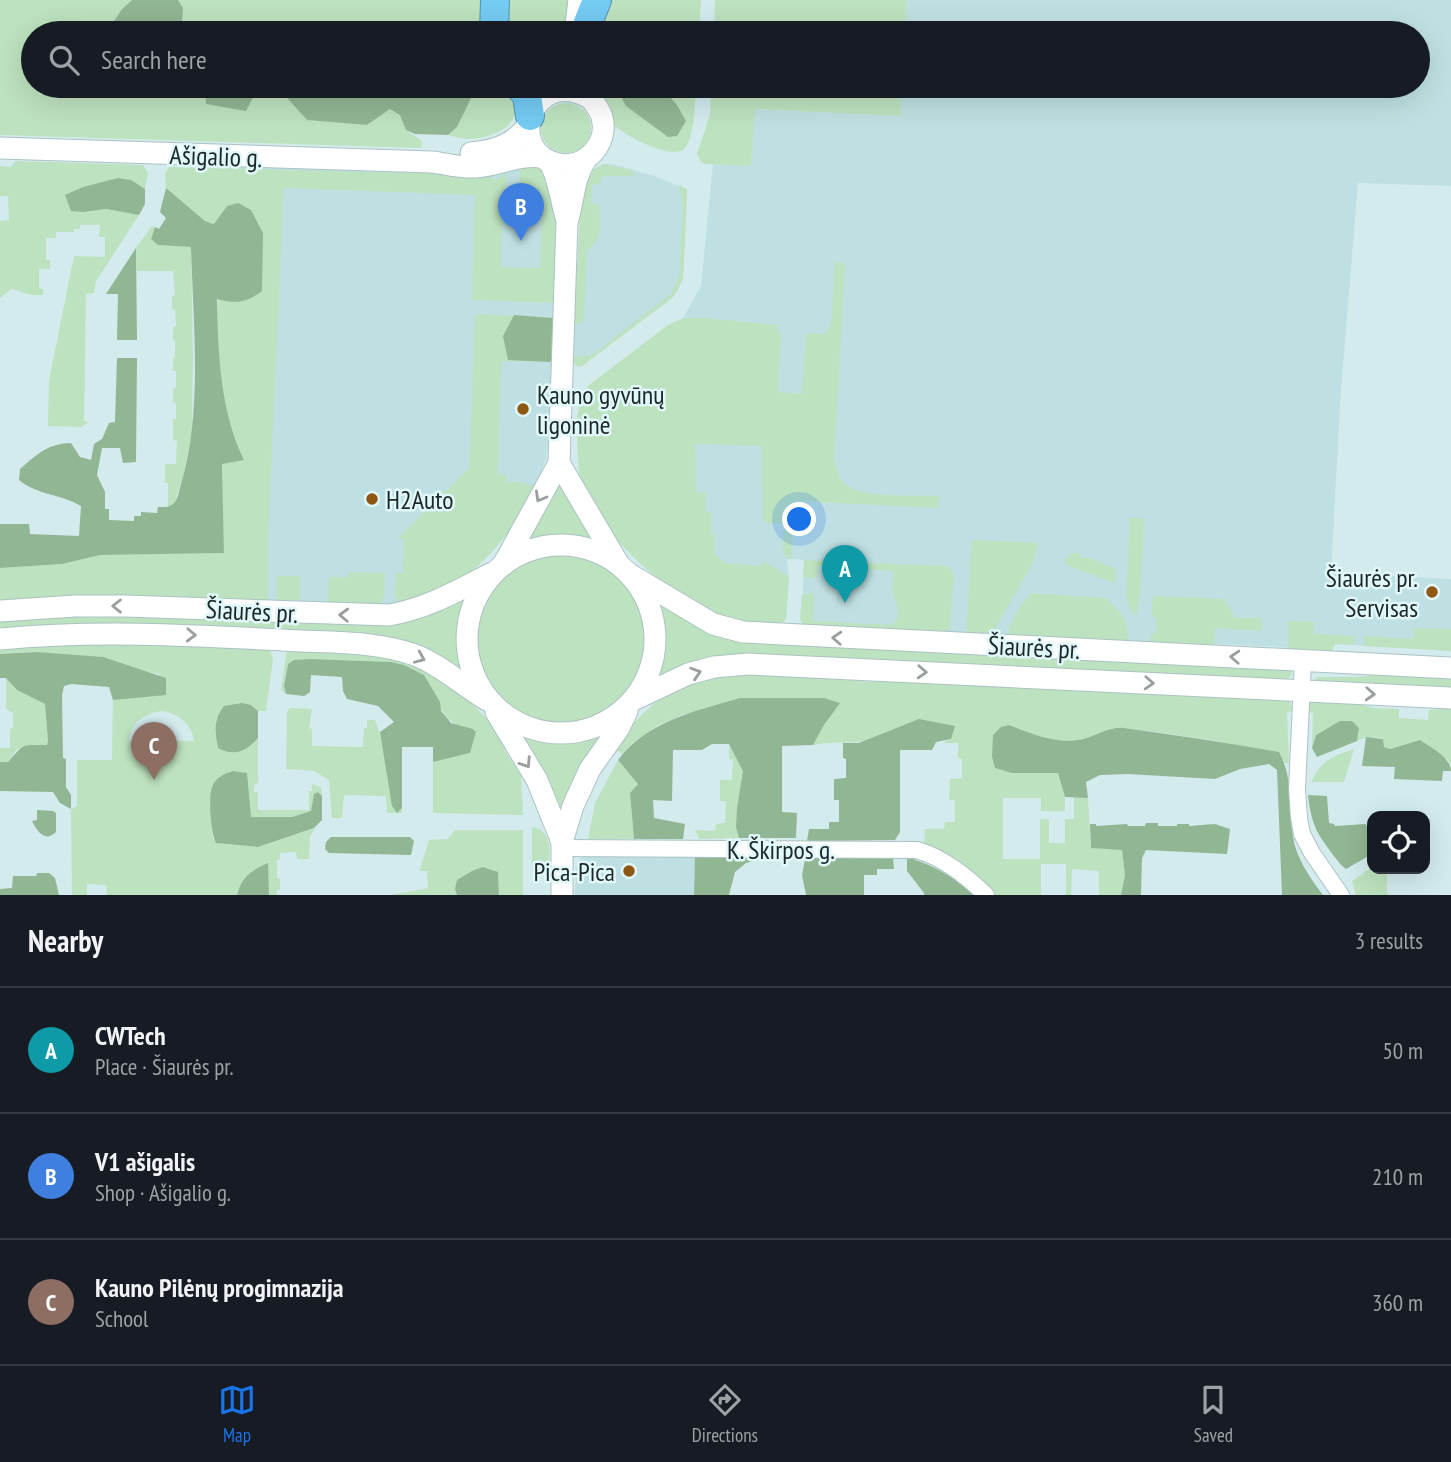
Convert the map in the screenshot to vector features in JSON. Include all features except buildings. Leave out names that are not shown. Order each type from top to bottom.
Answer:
[{"type":"highway","points":[[494,21],[495,0]]},
{"type":"highway","points":[[585,21],[597,0]]},
{"type":"highway","points":[[527,98],[529,120]]},
{"type":"main road","points":[[579,0],[579,21]]},
{"type":"main road","points":[[542,98],[529,120],[532,142],[559,180],[567,222]]},
{"type":"main road","points":[[562,845],[537,780],[473,674],[467,627],[476,597],[499,568],[559,463],[567,222],[574,201],[579,169],[597,148],[603,132],[602,116],[589,98]]},
{"type":"main road","name":"Ašigalio g.","points":[[432,162],[512,142],[522,134],[529,120]]},
{"type":"main road","name":"Ašigalio g.","points":[[0,148],[432,162],[463,167],[477,167],[530,155],[546,159]]},
{"type":"main road","points":[[546,159],[567,165],[586,159]]},
{"type":"main road","points":[[559,463],[625,570],[648,602],[655,636],[650,670],[619,727],[580,786],[562,845],[562,895]]},
{"type":"main road","points":[[499,568],[526,552],[552,545],[588,549],[604,555],[625,570]]},
{"type":"main road","name":"Šiaurės pr.","points":[[0,611],[125,606],[389,615],[429,605],[499,568]]},
{"type":"main road","name":"Šiaurės pr.","points":[[625,570],[713,624],[743,632],[1451,668]]},
{"type":"main road","name":"Šiaurės pr.","points":[[0,639],[57,634],[148,634],[378,645],[418,656],[490,703]]},
{"type":"main road","name":"Šiaurės pr.","points":[[631,703],[688,674],[714,667],[748,664],[1451,698]]},
{"type":"main road","points":[[490,703],[510,719],[531,729],[552,733],[575,733],[595,727],[613,719],[631,703]]},
{"type":"street","points":[[1303,661],[1298,818],[1302,834],[1312,853],[1341,895]]},
{"type":"street","name":"K. Škirpos g.","points":[[562,845],[917,850],[952,866],[986,895]]},
{"type":"shaded area","points":[[907,0],[1451,0],[1451,186],[1358,183],[1341,388],[1331,573],[1451,579],[1451,651],[1335,644],[1330,654],[1299,652],[1284,647],[1219,644],[1182,647],[802,624],[804,560],[791,559],[787,560],[789,577],[786,619],[718,619],[684,432],[704,318],[683,318],[701,286],[713,164],[751,166],[754,109],[900,116],[901,98],[1430,98],[1430,21],[906,21]]},
{"type":"shaded area","points":[[531,161],[556,206],[549,434],[546,458],[536,487],[505,536],[472,571],[400,604],[361,608],[330,602],[256,599],[214,209],[215,163]]},
{"type":"shaded area","points":[[603,164],[651,175],[687,189],[683,278],[672,298],[578,368],[574,362],[574,325],[585,183],[591,171]]},
{"type":"shaded area","points":[[695,854],[694,895],[575,895],[576,868],[582,856]]},
{"type":"green space","points":[[0,0],[132,0],[114,21],[21,21],[21,98],[205,98],[206,104],[235,98],[287,98],[307,120],[367,125],[390,109],[401,115],[406,130],[422,141],[421,148],[0,135]]},
{"type":"green space","points":[[132,0],[178,0],[183,8],[182,21],[114,21]]},
{"type":"green space","points":[[178,0],[487,0],[486,21],[182,21],[183,8]]},
{"type":"green space","points":[[502,0],[570,0],[569,21],[502,21]]},
{"type":"green space","points":[[606,0],[701,0],[700,21],[598,21]]},
{"type":"green space","points":[[715,0],[907,0],[906,21],[714,21]]},
{"type":"green space","points":[[205,98],[253,98],[246,111],[206,104]]},
{"type":"green space","points":[[471,98],[509,98],[514,106],[511,122],[485,137],[465,139],[448,135],[457,127]]},
{"type":"green space","points":[[471,98],[457,127],[448,135],[415,134],[406,130],[400,115],[390,109],[367,125],[307,120],[288,99]]},
{"type":"green space","points":[[597,98],[651,98],[677,105],[671,98],[695,98],[688,143],[678,152],[647,145],[617,128]]},
{"type":"green space","points":[[622,98],[671,98],[686,121],[677,136],[668,137],[626,106]]},
{"type":"green space","points":[[711,98],[901,98],[900,116],[755,109],[751,166],[701,162],[697,154],[710,115]]},
{"type":"green space","points":[[566,103],[583,111],[591,128],[583,145],[566,153],[549,145],[541,128],[549,111]]},
{"type":"green space","points":[[16,161],[143,165],[148,173],[145,189],[122,180],[82,187],[83,212],[106,209],[139,215],[96,281],[94,293],[86,294],[84,421],[88,422],[81,427],[48,426],[49,381],[74,256],[105,257],[105,237],[99,237],[100,225],[80,225],[80,229],[74,229],[74,232],[56,232],[56,238],[46,238],[46,260],[50,260],[50,269],[39,269],[39,288],[43,289],[43,295],[12,289],[0,298],[0,221],[9,220],[8,196],[0,196],[0,166],[11,167]]},
{"type":"green space","points":[[603,164],[633,170],[633,176],[602,176],[600,184],[592,185],[591,203],[599,205],[599,230],[596,241],[587,250],[584,321],[574,325],[581,195],[591,171]]},
{"type":"green space","points":[[520,166],[545,168],[556,206],[555,303],[472,300],[475,195],[284,188],[268,535],[268,600],[0,604],[0,568],[62,564],[100,555],[224,553],[222,464],[243,460],[223,399],[219,367],[218,302],[227,206],[214,224],[205,221],[166,188],[165,174],[169,167],[488,175],[495,179],[501,178],[502,170],[506,176],[507,196],[502,197],[501,267],[540,268],[542,197],[520,196]]},
{"type":"green space","points":[[118,178],[131,180],[145,189],[145,204],[139,215],[106,209],[71,211],[65,195],[83,187]]},
{"type":"green space","points":[[679,185],[687,189],[687,195],[683,278],[678,290],[672,298],[582,366],[575,366],[574,357],[592,355],[671,294],[679,277],[683,205]]},
{"type":"green space","points":[[166,188],[205,221],[214,224],[227,206],[238,203],[251,210],[263,233],[262,291],[240,301],[217,299],[225,402],[244,460],[222,464],[224,553],[100,555],[62,564],[0,568],[0,524],[29,524],[30,534],[79,536],[81,506],[26,485],[19,480],[20,469],[43,451],[62,444],[71,443],[80,457],[91,460],[94,444],[102,439],[109,423],[115,422],[117,358],[137,358],[136,462],[123,463],[120,448],[102,448],[97,475],[105,492],[105,509],[109,509],[109,520],[134,521],[134,516],[141,516],[141,512],[157,513],[158,507],[171,505],[177,498],[192,427],[195,336],[191,247],[158,245],[151,239],[155,227],[159,229],[166,218],[160,212]]},
{"type":"green space","points":[[152,226],[155,227],[151,239],[158,245],[191,247],[192,432],[175,502],[168,507],[165,464],[176,464],[177,441],[173,440],[176,403],[173,402],[173,389],[176,388],[176,371],[173,371],[173,327],[176,326],[172,296],[175,295],[173,271],[137,271],[136,248]]},
{"type":"green space","points":[[136,248],[137,340],[117,340],[118,294],[106,294]]},
{"type":"green space","points":[[835,262],[843,263],[845,268],[834,458],[838,474],[844,483],[862,492],[940,496],[938,508],[795,501],[791,559],[787,559],[783,549],[783,524],[767,523],[763,518],[762,446],[695,444],[696,492],[706,493],[706,512],[711,512],[711,535],[715,535],[715,554],[724,563],[762,566],[763,561],[789,577],[786,619],[779,626],[722,620],[660,581],[624,547],[595,511],[582,487],[579,473],[577,429],[580,403],[589,385],[668,325],[683,318],[778,325],[778,332],[781,334],[778,392],[802,394],[806,333],[824,334],[831,325]]},
{"type":"green space","points":[[475,315],[553,318],[551,362],[501,361],[498,474],[506,475],[507,482],[521,482],[536,487],[501,542],[465,577],[433,593],[400,604],[395,597],[396,573],[403,573],[404,539],[398,538],[469,468]]},
{"type":"green space","points":[[514,315],[553,318],[551,362],[508,360],[503,336]]},
{"type":"green space","points":[[559,475],[596,542],[563,535],[524,541]]},
{"type":"green space","points":[[1130,518],[1144,519],[1140,595],[1136,617],[1126,595]]},
{"type":"green space","points":[[972,540],[1038,543],[1034,561],[990,637],[972,636],[966,630]]},
{"type":"green space","points":[[561,553],[594,560],[621,579],[640,606],[647,639],[640,672],[621,699],[594,718],[561,725],[528,718],[501,699],[482,672],[475,639],[482,606],[501,579],[528,560]]},
{"type":"green space","points":[[1070,553],[1080,553],[1080,557],[1116,569],[1115,583],[1069,566],[1065,563],[1065,558],[1070,558]]},
{"type":"green space","points":[[804,560],[946,566],[952,570],[954,576],[949,630],[945,633],[806,628],[800,620],[802,595],[814,593],[813,621],[892,625],[898,610],[892,591],[894,571],[818,566],[817,578],[803,577]]},
{"type":"green space","points":[[349,572],[385,573],[384,596],[380,606],[361,608],[327,602],[329,577],[348,577]]},
{"type":"green space","points":[[276,576],[300,576],[300,600],[276,600]]},
{"type":"green space","points":[[468,593],[458,635],[459,655],[465,676],[417,648],[0,631],[0,618],[64,613],[371,623]]},
{"type":"green space","points":[[1031,593],[1105,598],[1116,607],[1123,618],[1128,630],[1128,644],[1011,639],[1008,630],[1017,611]]},
{"type":"green space","points":[[1153,596],[1224,599],[1235,618],[1261,618],[1261,631],[1215,628],[1214,644],[1181,647],[1157,644],[1150,641],[1151,634],[1156,632],[1156,618],[1151,616]]},
{"type":"green space","points":[[655,600],[700,627],[1291,670],[1292,674],[1286,681],[768,657],[653,687],[663,643]]},
{"type":"green space","points":[[1288,621],[1314,622],[1314,634],[1354,636],[1354,645],[1335,644],[1330,654],[1288,649]]},
{"type":"green space","points":[[1414,628],[1451,629],[1451,651],[1364,646],[1364,636],[1413,639]]},
{"type":"green space","points":[[57,643],[267,646],[273,658],[266,711],[258,711],[252,705],[251,746],[258,738],[258,783],[254,784],[254,792],[258,792],[258,810],[309,810],[309,791],[312,791],[312,784],[321,787],[322,796],[318,792],[312,811],[292,817],[211,820],[213,838],[216,843],[258,847],[315,828],[310,836],[309,859],[297,859],[296,852],[280,853],[280,859],[277,860],[277,878],[280,879],[280,890],[277,890],[277,895],[269,895],[267,864],[247,875],[237,895],[107,895],[106,885],[87,884],[87,895],[72,895],[71,809],[77,806],[77,760],[112,760],[113,700],[160,674],[38,652],[0,654],[0,646]],"holes":[[[155,712],[178,716],[187,724],[194,741],[129,741],[132,729],[139,720]]]},
{"type":"green space","points":[[287,650],[371,653],[428,669],[469,701],[504,736],[510,746],[504,750],[521,775],[523,815],[433,813],[433,762],[470,753],[476,732],[456,724],[445,715],[422,674],[384,663],[294,660],[288,664],[284,686],[286,694],[281,690]]},
{"type":"green space","points":[[37,652],[103,657],[166,678],[166,695],[113,700],[109,687],[71,684],[64,686],[63,758],[66,759],[66,787],[71,795],[71,809],[60,803],[53,792],[0,791],[0,762],[8,762],[24,746],[47,745],[48,741],[45,704],[17,690],[6,678],[0,678],[0,654]]},
{"type":"green space","points":[[294,660],[391,662],[424,675],[440,702],[441,711],[451,723],[476,732],[470,753],[433,762],[433,747],[402,747],[402,808],[397,813],[392,806],[380,732],[394,722],[378,706],[347,699],[343,691],[342,677],[311,675],[310,692],[304,696],[286,694],[284,686],[288,664]]},
{"type":"green space","points":[[736,672],[871,682],[896,679],[1289,699],[1293,711],[1287,712],[1289,763],[1285,763],[1279,752],[1163,733],[1119,728],[1082,739],[1063,741],[1045,738],[1009,725],[1012,773],[1058,773],[1065,797],[1065,811],[1041,811],[1041,798],[1003,798],[1003,859],[1040,859],[1040,819],[1049,819],[1049,843],[1065,843],[1065,819],[1074,819],[1074,797],[1088,798],[1091,848],[1122,849],[1125,875],[1121,895],[1099,895],[1099,871],[1072,869],[1071,895],[1066,895],[1066,864],[1041,864],[1041,895],[994,895],[955,860],[924,844],[925,829],[944,829],[945,822],[955,822],[955,800],[949,800],[950,779],[962,778],[962,759],[958,758],[958,743],[942,743],[951,739],[813,745],[839,703],[684,714],[657,726],[622,754],[615,749],[637,719],[667,694],[693,680]]},
{"type":"green space","points":[[1383,673],[1451,676],[1451,690],[1314,680],[1318,677],[1357,677]]},
{"type":"green space","points":[[6,678],[17,690],[45,704],[48,741],[47,745],[17,749],[8,762],[0,762],[0,748],[10,748],[10,729],[13,728],[13,713],[6,709]]},
{"type":"green space","points":[[740,698],[824,698],[840,703],[813,745],[782,746],[782,812],[797,813],[796,838],[739,838],[736,827],[737,808],[743,771],[729,744],[712,744],[702,750],[673,750],[672,801],[653,800],[654,818],[685,824],[683,839],[634,839],[630,793],[638,784],[618,760],[643,736],[673,719]]},
{"type":"green space","points":[[1315,699],[1343,699],[1373,708],[1399,709],[1399,718],[1428,720],[1429,710],[1451,708],[1451,765],[1447,759],[1412,742],[1390,749],[1384,747],[1383,738],[1366,737],[1357,741],[1359,728],[1340,721],[1316,735],[1312,748],[1313,713],[1308,712],[1308,705]]},
{"type":"green space","points":[[242,703],[251,705],[258,711],[258,738],[240,751],[224,751],[218,748],[218,716],[224,706]]},
{"type":"green space","points":[[290,708],[312,709],[309,728],[312,729],[312,746],[363,747],[367,720],[375,720],[397,812],[402,808],[402,813],[387,813],[386,796],[344,795],[342,818],[332,818],[329,780],[314,771],[286,769],[287,712]]},
{"type":"green space","points":[[919,719],[955,726],[951,739],[936,742],[932,750],[900,750],[900,832],[895,840],[807,841],[809,829],[829,829],[829,822],[839,822],[839,800],[834,800],[834,779],[846,778],[843,743],[859,743]]},
{"type":"green space","points":[[1340,721],[1352,721],[1359,728],[1357,741],[1317,757],[1312,748],[1316,735]]},
{"type":"green space","points":[[1009,725],[1045,738],[1064,741],[1124,728],[1279,752],[1289,783],[1297,853],[1323,895],[1282,895],[1277,770],[1269,764],[1240,769],[1215,779],[1100,775],[1086,782],[1088,798],[1065,797],[1058,773],[1012,773],[995,768],[992,757],[993,735],[1001,727]]},
{"type":"green space","points":[[510,731],[557,741],[604,735],[559,813]]},
{"type":"green space","points":[[1366,737],[1383,739],[1384,747],[1390,749],[1420,740],[1444,757],[1451,771],[1443,771],[1442,781],[1394,779],[1395,767],[1362,766]]},
{"type":"green space","points":[[729,744],[744,771],[737,808],[736,827],[739,838],[699,839],[695,830],[715,831],[716,824],[725,823],[726,801],[720,801],[720,780],[732,780],[733,760],[729,759]]},
{"type":"green space","points":[[1354,749],[1344,782],[1311,782],[1328,760]]},
{"type":"green space","points":[[618,760],[638,784],[630,793],[634,839],[588,839],[595,803]]},
{"type":"green space","points":[[233,771],[247,773],[251,817],[292,817],[311,811],[314,794],[318,792],[322,796],[322,820],[314,828],[258,847],[216,843],[211,816],[212,787],[218,778]]},
{"type":"green space","points":[[1308,795],[1327,796],[1329,823],[1335,826],[1366,824],[1367,857],[1346,869],[1318,833]]},
{"type":"green space","points":[[37,810],[56,813],[56,832],[52,835],[45,836],[34,825],[32,821],[37,820]]},
{"type":"green space","points":[[1146,823],[1158,823],[1158,826],[1215,824],[1230,829],[1227,854],[1146,850],[1142,858],[1141,895],[1121,895],[1125,875],[1122,850],[1091,848],[1090,824],[1145,826]]},
{"type":"green space","points":[[532,827],[539,829],[547,838],[549,870],[532,870]]},
{"type":"green space","points":[[455,830],[523,830],[523,895],[499,895],[498,872],[455,889],[457,895],[391,895],[428,888],[427,871],[420,869],[429,840],[448,839]]},
{"type":"green space","points":[[331,837],[410,837],[414,841],[411,855],[329,853],[325,849],[326,842]]},
{"type":"green space","points":[[695,854],[784,854],[746,863],[735,872],[729,895],[694,895]]},
{"type":"green space","points":[[806,855],[893,857],[894,869],[877,869],[877,875],[864,875],[864,895],[806,895],[802,875]]},
{"type":"green space","points":[[907,857],[942,872],[973,895],[924,895],[907,871]]},
{"type":"green space","points":[[268,863],[269,895],[237,895],[241,883],[248,875]]},
{"type":"green space","points":[[483,867],[498,872],[499,895],[457,895],[457,880]]},
{"type":"green space","points":[[1367,870],[1367,874],[1387,874],[1389,895],[1356,895],[1352,881]]},
{"type":"green space","points":[[37,873],[49,873],[55,878],[59,895],[0,895],[0,889],[12,888],[13,876],[36,876]]},
{"type":"place","name":"V1 ašigalis","points":[[521,241]]},
{"type":"place","name":"Kauno gyvūnų ligoninė","points":[[523,409]]},
{"type":"place","name":"H2Auto","points":[[372,499]]},
{"type":"place","name":"Šiaurės pr. Servisas","points":[[1432,592]]},
{"type":"place","name":"CWTech","points":[[845,603]]},
{"type":"place","name":"Kauno Pilėnų progimnazija","points":[[154,780]]},
{"type":"place","name":"Pica-Pica","points":[[629,871]]}]
